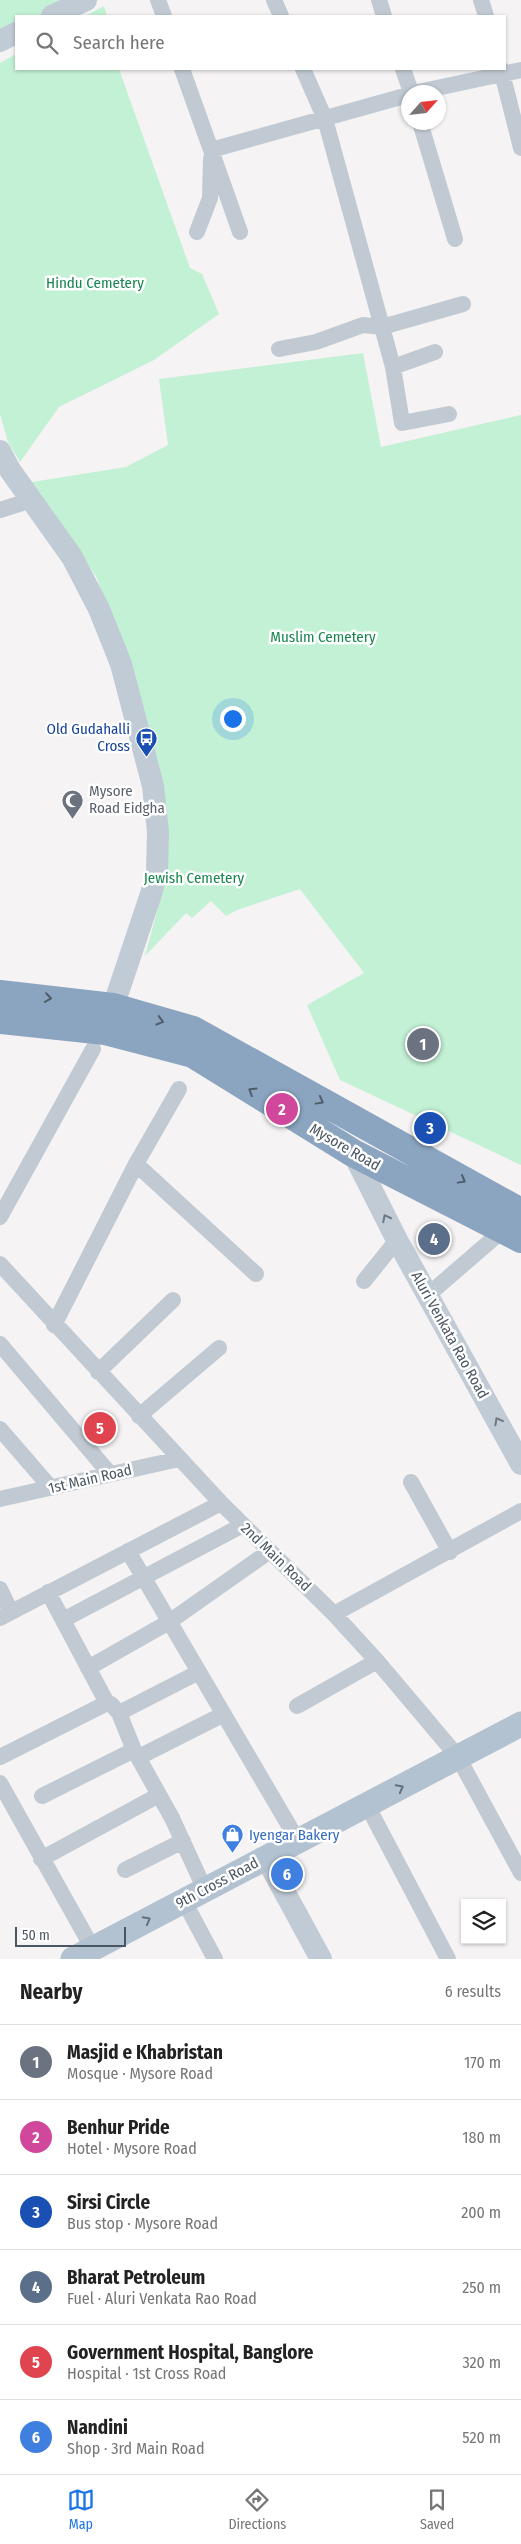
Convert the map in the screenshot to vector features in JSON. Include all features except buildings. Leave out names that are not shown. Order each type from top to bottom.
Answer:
[{"type":"highway","name":"Mysore Road","points":[[0,994],[104,1029],[193,1054],[353,1153],[517,1226]]},
{"type":"highway","name":"Mysore Road","points":[[0,1020],[104,1029],[193,1030],[517,1226]]},
{"type":"main road","name":"9th Cross Road","points":[[88,1956],[184,1901],[521,1724]]},
{"type":"street","points":[[54,15],[86,0]]},
{"type":"street","points":[[158,0],[164,15]]},
{"type":"street","points":[[274,0],[281,15]]},
{"type":"street","points":[[379,0],[384,15]]},
{"type":"street","points":[[481,0],[486,15]]},
{"type":"street","points":[[0,41],[15,34]]},
{"type":"street","points":[[182,70],[240,232]]},
{"type":"street","points":[[303,70],[325,119],[393,367],[402,423],[449,414]]},
{"type":"street","points":[[403,70],[407,85]]},
{"type":"street","points":[[446,85],[502,71],[521,70]]},
{"type":"street","points":[[502,71],[521,148]]},
{"type":"street","points":[[211,150],[401,97]]},
{"type":"street","points":[[422,130],[455,239]]},
{"type":"street","points":[[197,232],[210,198],[211,150]]},
{"type":"street","points":[[279,349],[334,337],[348,329],[363,325],[382,327],[463,304]]},
{"type":"street","points":[[393,367],[435,352]]},
{"type":"street","points":[[0,452],[72,557],[111,637],[131,698],[153,786],[158,824],[157,871],[152,894],[104,1029],[0,1217]]},
{"type":"street","points":[[0,510],[32,500]]},
{"type":"street","points":[[54,1325],[136,1164],[179,1089]]},
{"type":"street","name":"Aluri Venkata Rao Road","points":[[353,1153],[397,1240],[521,1464]]},
{"type":"street","points":[[136,1164],[256,1274]]},
{"type":"street","points":[[428,1295],[517,1226]]},
{"type":"street","points":[[364,1281],[397,1240]]},
{"type":"street","name":"2nd Main Road","points":[[0,1264],[179,1459],[334,1614],[377,1661],[458,1757],[521,1873]]},
{"type":"street","points":[[98,1372],[173,1300]]},
{"type":"street","points":[[0,1344],[110,1474]]},
{"type":"street","points":[[139,1416],[218,1348]]},
{"type":"street","points":[[0,1429],[51,1488]]},
{"type":"street","name":"1st Main Road","points":[[0,1499],[179,1459]]},
{"type":"street","points":[[411,1482],[450,1552]]},
{"type":"street","points":[[0,1589],[5,1615],[221,1503]]},
{"type":"street","points":[[334,1614],[450,1552],[521,1511]]},
{"type":"street","points":[[63,1620],[243,1525]]},
{"type":"street","points":[[128,1551],[298,1841]]},
{"type":"street","points":[[88,1668],[169,1622],[270,1551]]},
{"type":"street","points":[[48,1592],[159,1795],[183,1841],[205,1890]]},
{"type":"street","points":[[297,1706],[377,1661]]},
{"type":"street","points":[[0,1757],[199,1672]]},
{"type":"street","points":[[42,1796],[224,1714]]},
{"type":"street","points":[[0,1783],[41,1859],[88,1956]]},
{"type":"street","points":[[41,1859],[159,1795]]},
{"type":"street","points":[[366,1805],[448,1959]]},
{"type":"street","points":[[125,1870],[183,1841]]},
{"type":"street","points":[[266,1858],[321,1959]]},
{"type":"street","points":[[184,1901],[215,1959]]},
{"type":"green space","points":[[0,0],[78,0],[45,15],[15,15],[15,28],[0,36]]},
{"type":"green space","points":[[104,6],[107,15],[87,15]]},
{"type":"green space","name":"Hindu Cemetery","points":[[15,55],[15,70],[119,70],[190,268],[202,274],[219,314],[154,360],[59,407],[20,462],[8,442],[0,414],[0,63]]},
{"type":"green space","name":"Muslim Cemetery","points":[[363,353],[381,447],[521,415],[521,1165],[340,1080],[307,1005],[364,973],[300,889],[237,910],[226,916],[211,901],[192,918],[186,913],[145,956],[166,878],[155,761],[97,578],[32,482],[126,467],[168,445],[159,379]]},
{"type":"place","name":"Old Gudahalli Cross","points":[[146,757]]},
{"type":"place","name":"Mysore Road Eidgha","points":[[73,819]]},
{"type":"place","name":"Masjid e Khabristan","points":[[423,1044]]},
{"type":"place","name":"Benhur Pride","points":[[282,1109]]},
{"type":"place","name":"Sirsi Circle","points":[[430,1128]]},
{"type":"place","name":"Bharat Petroleum","points":[[434,1239]]},
{"type":"place","name":"Government Hospital, Banglore","points":[[100,1428]]},
{"type":"place","name":"Iyengar Bakery","points":[[233,1854]]},
{"type":"place","name":"Nandini","points":[[287,1874]]},
{"type":"park label","name":"Jewish Cemetery","points":[[194,878]]}]
